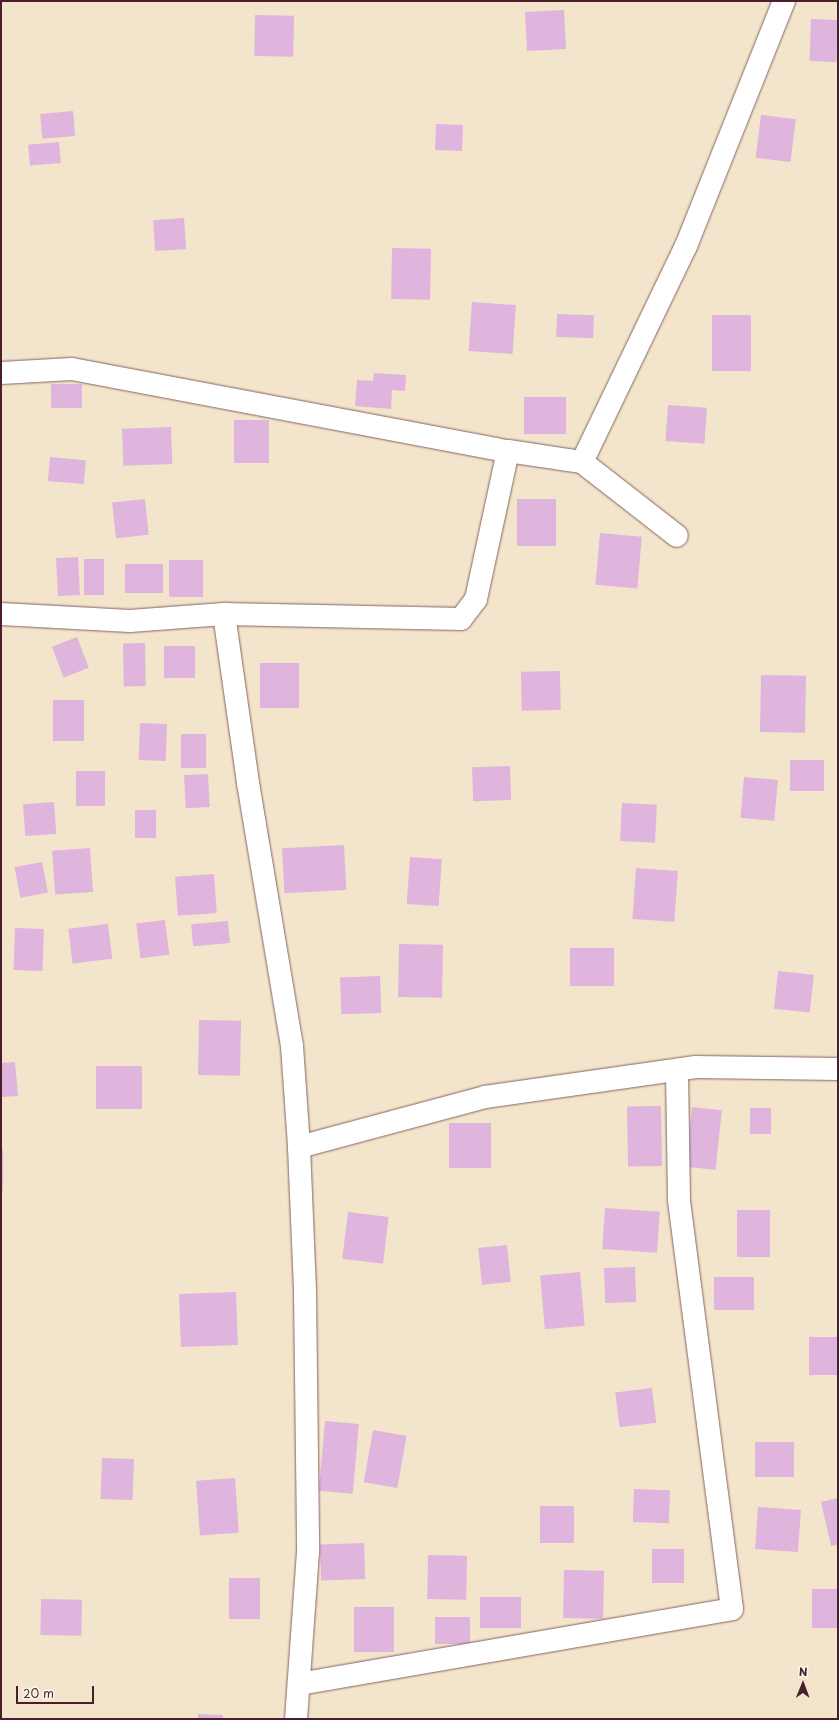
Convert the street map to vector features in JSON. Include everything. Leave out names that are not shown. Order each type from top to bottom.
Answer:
[{"type":"street","points":[[582,462],[686,246],[784,1]]},
{"type":"street","points":[[1,373],[72,369],[508,451],[582,462],[677,536]]},
{"type":"street","points":[[1,614],[130,621],[224,614],[461,619],[476,599],[508,451]]},
{"type":"street","points":[[224,614],[248,784],[292,1046],[299,1147],[305,1292],[308,1552],[296,1719]]},
{"type":"street","points":[[299,1147],[486,1097],[696,1067],[838,1068]]},
{"type":"street","points":[[299,1684],[732,1609],[679,1199],[677,1070]]},
{"type":"building","points":[[564,10],[566,49],[527,51],[525,12]]},
{"type":"building","points":[[255,15],[294,16],[293,57],[254,56]]},
{"type":"building","points":[[811,19],[838,20],[837,62],[810,61]]},
{"type":"building","points":[[73,111],[75,136],[42,139],[40,114]]},
{"type":"building","points":[[761,115],[796,119],[790,162],[756,158]]},
{"type":"building","points":[[436,124],[463,125],[462,151],[435,150]]},
{"type":"building","points":[[59,142],[61,163],[30,166],[28,145]]},
{"type":"building","points":[[184,218],[186,249],[155,251],[153,220]]},
{"type":"building","points":[[392,248],[431,249],[430,300],[391,299]]},
{"type":"building","points":[[472,302],[516,305],[512,354],[469,351]]},
{"type":"building","points":[[557,314],[594,315],[593,338],[556,337]]},
{"type":"building","points":[[712,315],[751,315],[751,371],[712,371]]},
{"type":"building","points":[[374,373],[406,375],[405,391],[392,390],[391,409],[355,406],[357,380],[373,381]]},
{"type":"building","points":[[51,384],[82,384],[82,408],[51,408]]},
{"type":"building","points":[[524,397],[566,397],[566,434],[524,434]]},
{"type":"building","points":[[668,405],[707,408],[704,444],[665,441]]},
{"type":"building","points":[[234,420],[269,420],[269,463],[234,463]]},
{"type":"building","points":[[171,427],[172,464],[123,466],[122,429]]},
{"type":"building","points":[[50,457],[86,460],[84,484],[48,481]]},
{"type":"building","points":[[145,499],[149,535],[116,538],[112,502]]},
{"type":"building","points":[[517,499],[556,499],[556,546],[517,546]]},
{"type":"building","points":[[600,533],[642,537],[637,588],[595,585]]},
{"type":"building","points":[[78,557],[80,595],[58,596],[56,558]]},
{"type":"building","points":[[84,559],[104,559],[104,595],[84,595]]},
{"type":"building","points":[[169,560],[203,560],[203,597],[169,597]]},
{"type":"building","points":[[125,564],[163,564],[163,593],[125,593]]},
{"type":"building","points":[[77,637],[89,668],[64,677],[52,647]]},
{"type":"building","points":[[123,643],[145,643],[146,686],[124,686]]},
{"type":"building","points":[[164,646],[195,646],[195,678],[164,678]]},
{"type":"building","points":[[260,663],[299,663],[299,708],[260,708]]},
{"type":"building","points":[[560,671],[561,710],[522,711],[521,672]]},
{"type":"building","points":[[761,675],[806,676],[805,733],[760,732]]},
{"type":"building","points":[[53,700],[84,700],[84,741],[53,741]]},
{"type":"building","points":[[140,723],[167,724],[166,761],[139,760]]},
{"type":"building","points":[[181,734],[206,734],[206,768],[181,768]]},
{"type":"building","points":[[790,760],[824,760],[824,791],[790,791]]},
{"type":"building","points":[[510,766],[511,800],[473,801],[472,767]]},
{"type":"building","points":[[76,771],[105,771],[105,806],[76,806]]},
{"type":"building","points":[[208,774],[210,807],[186,808],[184,775]]},
{"type":"building","points":[[744,777],[778,780],[774,821],[740,818]]},
{"type":"building","points":[[54,802],[56,834],[25,836],[23,804]]},
{"type":"building","points":[[622,803],[657,805],[655,843],[620,841]]},
{"type":"building","points":[[135,810],[156,810],[156,838],[135,838]]},
{"type":"building","points":[[344,845],[346,890],[284,893],[282,848]]},
{"type":"building","points":[[90,848],[93,892],[55,895],[52,851]]},
{"type":"building","points":[[410,857],[442,859],[439,906],[407,904]]},
{"type":"building","points":[[42,862],[48,892],[20,898],[15,867]]},
{"type":"building","points":[[636,868],[678,871],[674,922],[632,919]]},
{"type":"building","points":[[214,874],[217,913],[178,916],[175,877]]},
{"type":"building","points":[[165,920],[169,955],[140,958],[136,924]]},
{"type":"building","points":[[228,921],[230,943],[193,946],[191,924]]},
{"type":"building","points":[[108,924],[112,959],[73,964],[68,929]]},
{"type":"building","points":[[15,928],[44,929],[43,971],[14,970]]},
{"type":"building","points":[[399,944],[443,945],[442,998],[398,997]]},
{"type":"building","points":[[570,948],[614,948],[614,986],[570,986]]},
{"type":"building","points":[[778,971],[814,975],[810,1013],[774,1009]]},
{"type":"building","points":[[380,976],[381,1013],[341,1014],[340,977]]},
{"type":"building","points":[[199,1020],[241,1021],[240,1076],[198,1075]]},
{"type":"building","points":[[15,1062],[18,1096],[1,1097],[1,1063]]},
{"type":"building","points":[[96,1066],[142,1066],[142,1109],[96,1109]]},
{"type":"building","points":[[661,1106],[662,1166],[628,1167],[627,1107]]},
{"type":"building","points":[[692,1107],[722,1110],[716,1170],[686,1167]]},
{"type":"building","points":[[750,1108],[771,1108],[771,1134],[750,1134]]},
{"type":"building","points":[[449,1123],[491,1123],[491,1168],[449,1168]]},
{"type":"building","points":[[1,1149],[3,1149],[3,1191],[1,1191]]},
{"type":"building","points":[[605,1208],[660,1212],[657,1253],[602,1249]]},
{"type":"building","points":[[737,1210],[770,1210],[770,1257],[737,1257]]},
{"type":"building","points":[[348,1212],[389,1217],[383,1264],[342,1259]]},
{"type":"building","points":[[507,1245],[511,1282],[482,1285],[478,1248]]},
{"type":"building","points":[[635,1267],[636,1302],[605,1303],[604,1268]]},
{"type":"building","points":[[580,1272],[585,1326],[545,1329],[540,1275]]},
{"type":"building","points":[[714,1277],[754,1277],[754,1310],[714,1310]]},
{"type":"building","points":[[236,1292],[238,1345],[181,1347],[179,1294]]},
{"type":"building","points":[[809,1337],[838,1337],[838,1375],[809,1375]]},
{"type":"building","points":[[652,1388],[656,1423],[620,1427],[615,1393]]},
{"type":"building","points":[[325,1421],[359,1424],[353,1494],[319,1491]]},
{"type":"building","points":[[373,1430],[406,1436],[397,1488],[364,1482]]},
{"type":"building","points":[[755,1442],[794,1442],[794,1477],[755,1477]]},
{"type":"building","points":[[102,1458],[134,1459],[133,1500],[101,1499]]},
{"type":"building","points":[[235,1478],[239,1533],[200,1536],[196,1481]]},
{"type":"building","points":[[634,1489],[670,1490],[669,1523],[633,1522]]},
{"type":"building","points":[[838,1498],[838,1545],[831,1546],[821,1502]]},
{"type":"building","points":[[540,1506],[574,1506],[574,1543],[540,1543]]},
{"type":"building","points":[[758,1507],[801,1510],[798,1552],[755,1549]]},
{"type":"building","points":[[364,1543],[365,1579],[321,1581],[320,1545]]},
{"type":"building","points":[[652,1549],[684,1549],[684,1583],[652,1583]]},
{"type":"building","points":[[428,1555],[467,1556],[466,1600],[427,1599]]},
{"type":"building","points":[[564,1570],[604,1571],[603,1619],[563,1618]]},
{"type":"building","points":[[229,1578],[260,1578],[260,1619],[229,1619]]},
{"type":"building","points":[[812,1589],[838,1589],[838,1628],[812,1628]]},
{"type":"building","points":[[480,1597],[521,1597],[521,1628],[480,1628]]},
{"type":"building","points":[[41,1599],[82,1600],[81,1636],[40,1635]]},
{"type":"building","points":[[354,1607],[394,1607],[394,1652],[354,1652]]},
{"type":"building","points":[[435,1617],[470,1617],[470,1644],[435,1644]]},
{"type":"building","points":[[198,1714],[223,1715],[223,1719],[198,1719]]}]
